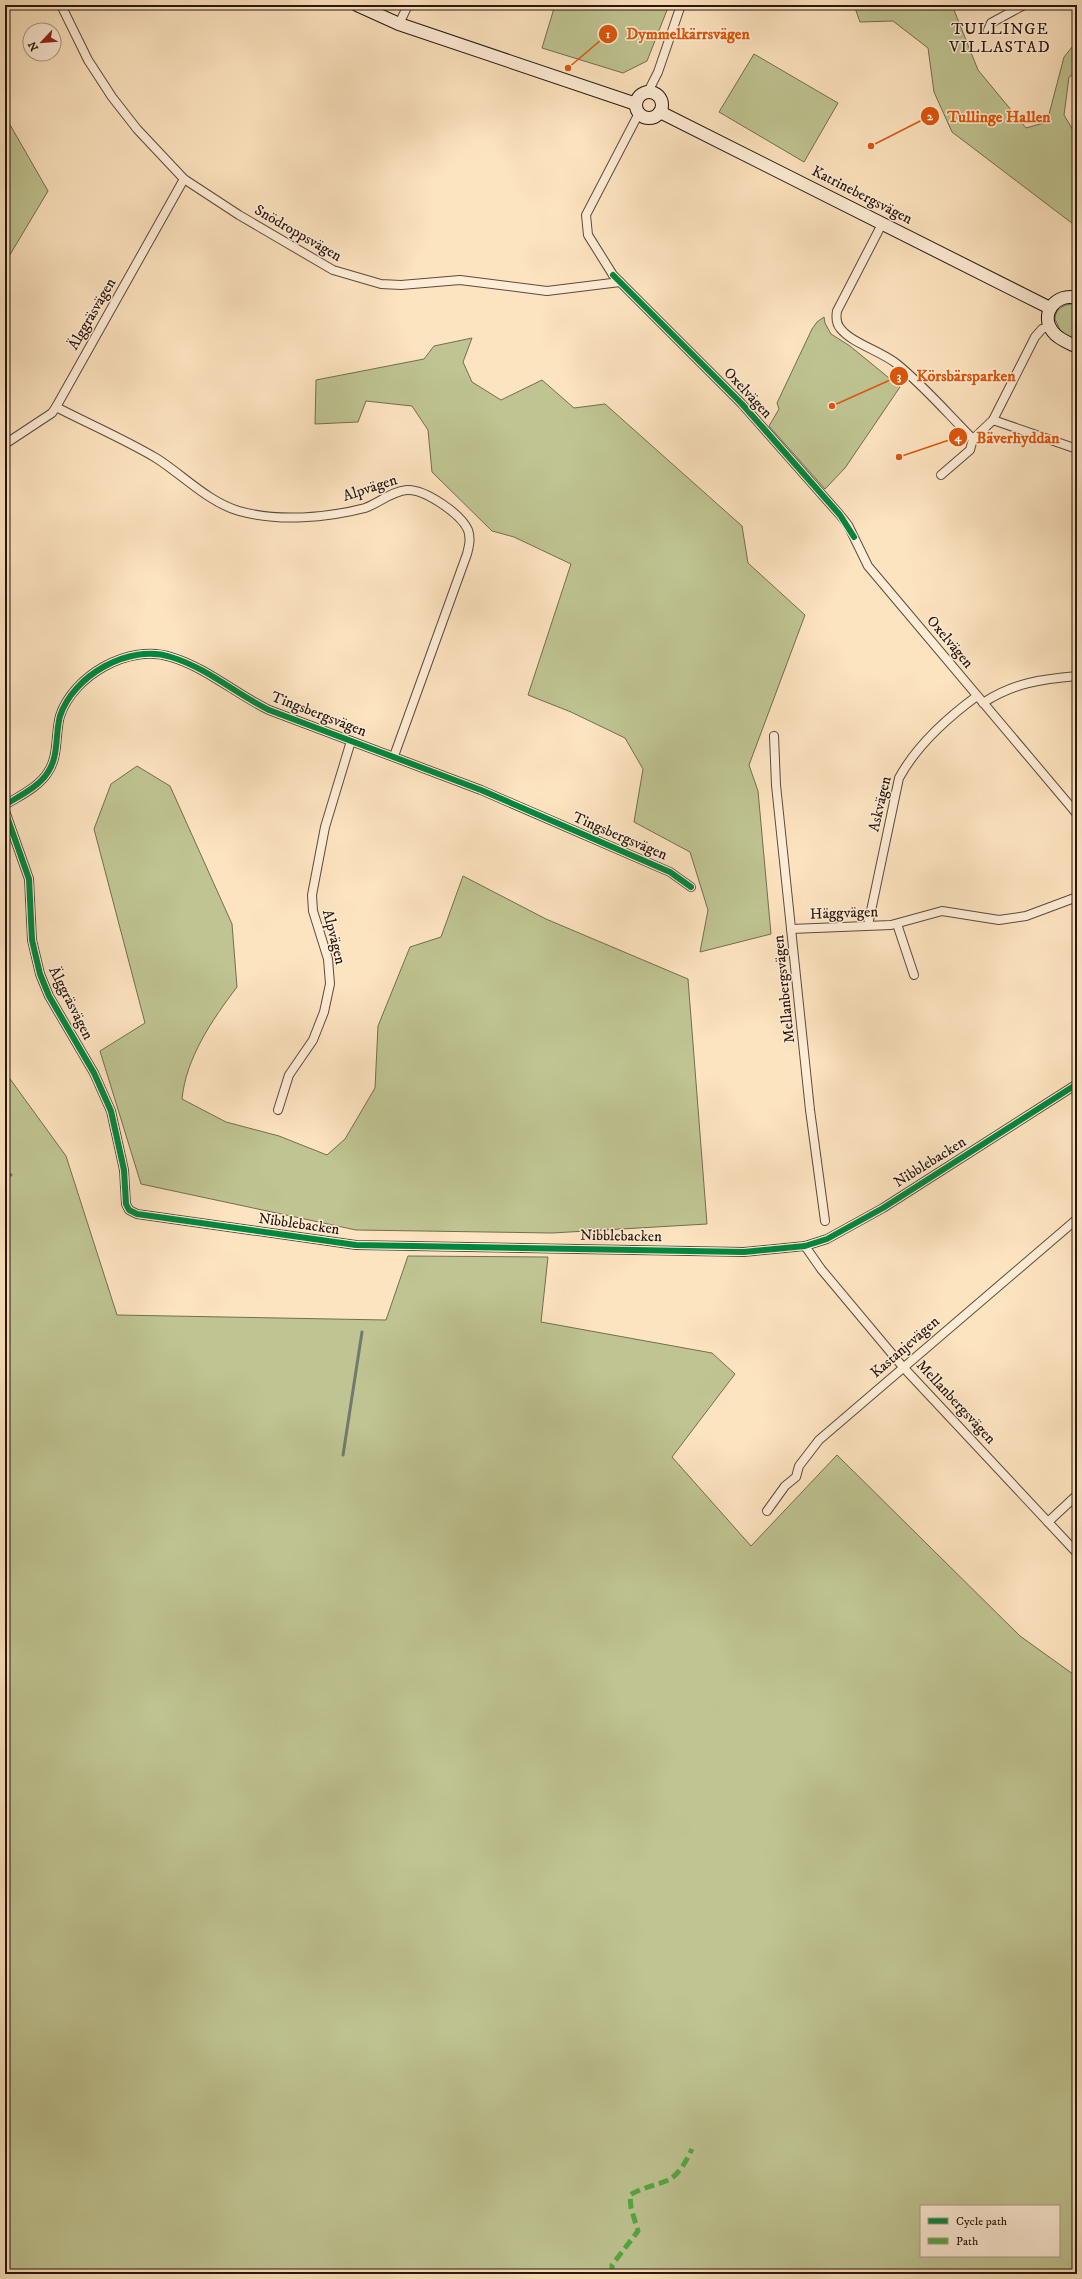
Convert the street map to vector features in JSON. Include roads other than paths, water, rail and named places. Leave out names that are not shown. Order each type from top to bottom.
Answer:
[{"type":"street","name":"Snödroppsvägen","points":[[61,5],[88,60],[112,98],[137,129],[184,179],[209,197],[333,270],[365,281],[401,285],[460,280],[547,291],[620,282]]},
{"type":"street","points":[[357,5],[399,24],[637,109],[643,117],[651,118],[660,112],[662,105],[660,98],[655,94],[648,92]]},
{"type":"street","points":[[399,24],[408,5]]},
{"type":"street","points":[[637,109],[640,96],[648,92],[660,65],[681,5]]},
{"type":"street","points":[[988,30],[991,23],[1024,5]]},
{"type":"street","name":"Oxelvägen","points":[[637,109],[586,215],[588,235],[613,275],[742,404],[840,515],[848,525],[868,566],[1077,814]]},
{"type":"street","name":"Katrinebergsvägen","points":[[660,112],[1050,308]]},
{"type":"street","name":"Älggräsvägen","points":[[5,444],[52,413],[184,179]]},
{"type":"street","points":[[882,224],[837,311],[837,323],[852,338],[876,350],[896,363],[973,439]]},
{"type":"street","points":[[1077,298],[1068,296],[1058,299],[1050,308],[1047,318],[1055,335],[1077,347]]},
{"type":"street","points":[[941,475],[970,450],[973,439],[993,420],[1035,337],[1042,329],[1050,326]]},
{"type":"street","name":"Alpvägen","points":[[56,407],[154,457],[183,476],[211,498],[239,511],[269,516],[329,514],[367,507],[398,492],[407,490],[423,494],[436,501],[462,521],[469,535],[467,554],[394,756]]},
{"type":"street","points":[[993,420],[1077,449]]},
{"type":"street","name":"Tingsbergsvägen","points":[[5,805],[33,787],[48,772],[53,763],[61,715],[76,690],[102,668],[136,655],[159,654],[182,660],[254,703],[481,790],[670,872],[691,887]]},
{"type":"street","points":[[983,703],[1018,685],[1038,680],[1077,676]]},
{"type":"street","name":"Askvägen","points":[[868,925],[899,778],[908,762],[929,737],[977,696]]},
{"type":"street","name":"Mellanbergsvägen","points":[[774,736],[776,785],[810,1110],[825,1221]]},
{"type":"street","name":"Alpvägen","points":[[278,1110],[290,1075],[313,1040],[324,1012],[330,984],[328,959],[313,911],[312,895],[325,827],[351,741]]},
{"type":"street","name":"Älggräsvägen","points":[[5,811],[29,879],[32,940],[40,974],[49,996],[94,1073],[111,1111],[124,1170],[126,1204]]},
{"type":"street","name":"Häggvägen","points":[[791,929],[897,924],[942,911],[999,920],[1026,916],[1077,897]]},
{"type":"street","name":"Häggvägen","points":[[897,924],[914,975]]},
{"type":"street","name":"Nibblebacken","points":[[126,1204],[129,1210],[137,1214],[356,1245],[744,1252],[805,1246],[827,1239],[883,1208],[1077,1084]]},
{"type":"street","name":"Kastanjevägen","points":[[768,1511],[785,1486],[796,1477],[799,1466],[819,1440],[1077,1218]]},
{"type":"street","name":"Mellanbergsvägen","points":[[805,1246],[821,1269],[904,1367],[1077,1553]]},
{"type":"street","points":[[1048,1522],[1077,1495]]},
{"type":"waterway","points":[[5,1173],[11,1175]]},
{"type":"waterway","points":[[343,1455],[362,1332]]},
{"type":"place","name":"Dymmelkärrsvägen","points":[[568,68]]},
{"type":"place","name":"Tullinge Hallen","points":[[871,146]]},
{"type":"place","name":"Körsbärsparken","points":[[832,406]]},
{"type":"place","name":"Bäverhyddan","points":[[899,457]]},
{"type":"district","name":"TULLINGE VILLASTAD","points":[[1000,38]]}]
